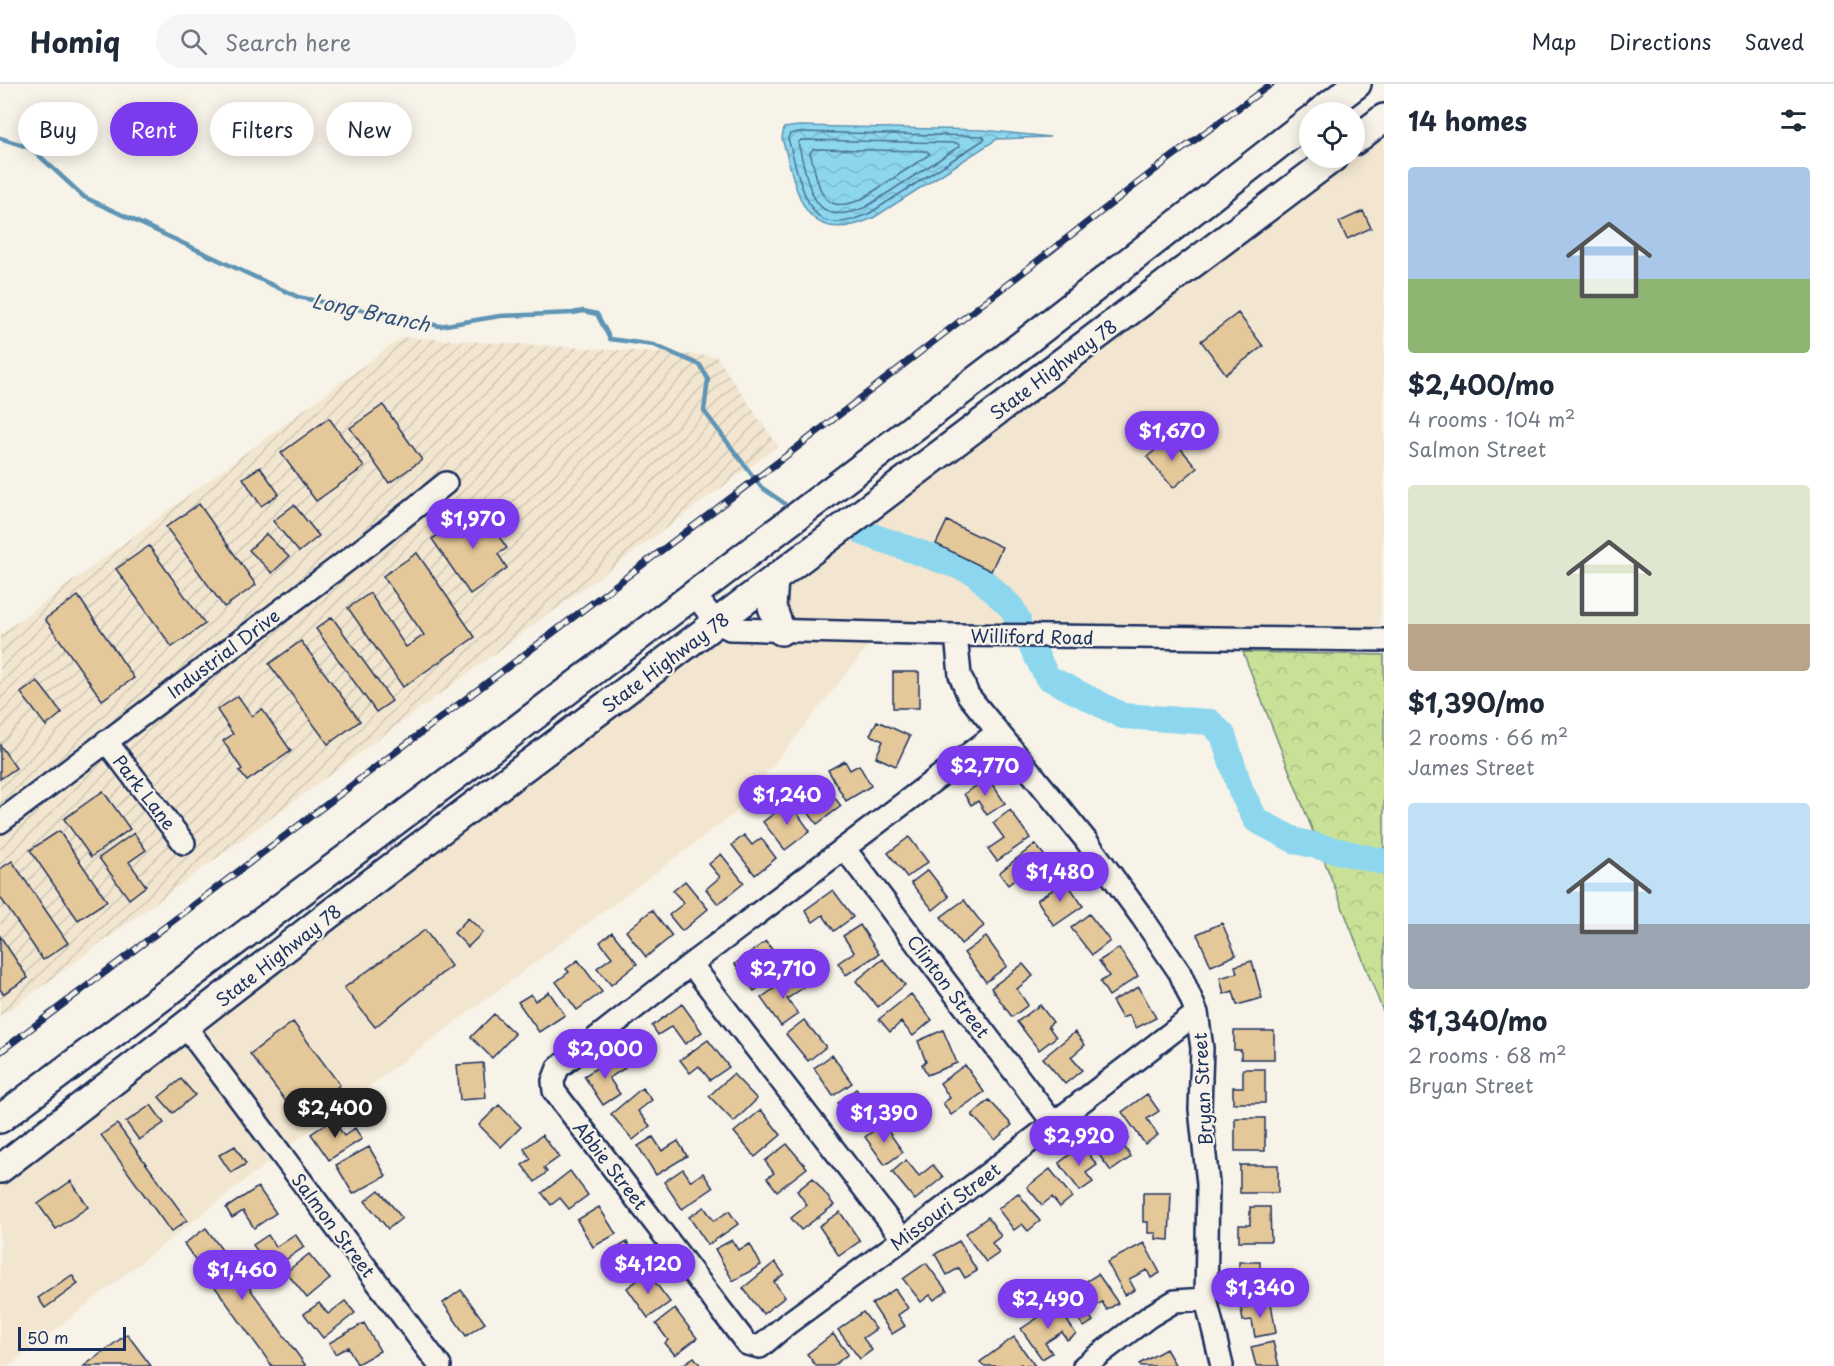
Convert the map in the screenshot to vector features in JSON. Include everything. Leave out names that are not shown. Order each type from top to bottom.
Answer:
[{"type":"main road","points":[[1333,102],[1357,84]]},
{"type":"main road","points":[[1365,133],[1384,118]]},
{"type":"main road","name":"State Highway 78","points":[[0,1119],[992,368],[1299,129]]},
{"type":"main road","name":"State Highway 78","points":[[0,1169],[716,622],[1320,168]]},
{"type":"main road","points":[[774,579],[772,607],[781,631]]},
{"type":"street","name":"Industrial Drive","points":[[0,822],[446,483]]},
{"type":"street","points":[[694,594],[716,622]]},
{"type":"street","name":"Williford Road","points":[[716,622],[730,629],[781,631],[1384,640]]},
{"type":"street","name":"Bryan Street","points":[[956,635],[960,675],[968,695],[1085,839],[1142,917],[1180,973],[1197,1013],[1202,1048],[1200,1109],[1208,1184],[1206,1299],[1222,1366]]},
{"type":"street","points":[[903,1239],[691,964],[998,732]]},
{"type":"street","name":"Park Lane","points":[[106,741],[184,843]]},
{"type":"street","name":"Clinton Street","points":[[844,848],[1054,1124]]},
{"type":"street","name":"Abbie Street","points":[[691,964],[558,1068],[553,1081],[554,1091],[747,1344]]},
{"type":"street","name":"Missouri Street","points":[[747,1344],[760,1347],[787,1324],[903,1239],[1197,1013]]},
{"type":"street","name":"Salmon Street","points":[[185,1026],[440,1366]]},
{"type":"street","points":[[1084,1366],[1150,1316],[1175,1301],[1206,1299]]},
{"type":"shaded area","points":[[1384,131],[1384,486],[1380,628],[805,624],[782,613],[782,588],[1336,168],[1365,168],[1365,145]]},
{"type":"shaded area","points":[[402,337],[716,356],[778,446],[0,1017],[0,635]]},
{"type":"shaded area","points":[[741,637],[873,640],[734,814],[280,1153],[9,1366],[0,1366],[0,1183],[700,651],[719,641]]},
{"type":"green space","points":[[1243,652],[1384,655],[1384,1014]]},
{"type":"water","points":[[799,126],[983,130],[1050,137],[997,139],[873,218],[849,226],[831,226],[817,221],[806,210],[793,177],[782,138],[784,128]]},
{"type":"building","points":[[1363,211],[1371,228],[1347,239],[1339,222]]},
{"type":"building","points":[[1238,313],[1263,346],[1226,374],[1201,341]]},
{"type":"building","points":[[383,405],[422,460],[389,483],[350,428]]},
{"type":"building","points":[[329,418],[364,467],[316,501],[281,453]]},
{"type":"building","points":[[1171,437],[1197,468],[1173,488],[1147,457]]},
{"type":"building","points":[[260,467],[279,494],[261,506],[243,478]]},
{"type":"building","points":[[199,504],[256,585],[224,607],[166,527]]},
{"type":"building","points":[[294,505],[319,536],[299,552],[273,521]]},
{"type":"building","points":[[479,508],[507,548],[498,554],[507,568],[470,594],[432,539]]},
{"type":"building","points":[[947,521],[1002,547],[991,571],[936,544]]},
{"type":"building","points":[[266,534],[289,557],[272,573],[249,550]]},
{"type":"building","points":[[149,546],[205,624],[172,647],[116,569]]},
{"type":"building","points":[[417,553],[475,637],[403,687],[348,608],[370,593],[406,647],[424,635],[383,576]]},
{"type":"building","points":[[78,596],[134,678],[102,700],[45,619]]},
{"type":"building","points":[[332,617],[392,701],[376,712],[316,629]]},
{"type":"building","points":[[301,641],[360,721],[328,744],[269,664]]},
{"type":"building","points":[[893,672],[919,672],[919,708],[893,708]]},
{"type":"building","points":[[37,681],[62,713],[46,726],[21,693]]},
{"type":"building","points":[[238,696],[252,716],[262,709],[291,751],[247,781],[239,771],[242,769],[223,741],[233,734],[217,710]]},
{"type":"building","points":[[877,721],[910,736],[896,766],[876,757],[883,741],[870,735]]},
{"type":"building","points":[[0,745],[16,768],[0,779]]},
{"type":"building","points":[[845,761],[850,770],[859,765],[871,786],[846,801],[828,770]]},
{"type":"building","points":[[819,777],[841,806],[817,824],[795,795]]},
{"type":"building","points":[[988,778],[1005,803],[987,815],[978,801],[971,805],[964,794]]},
{"type":"building","points":[[103,791],[130,829],[91,857],[64,819]]},
{"type":"building","points":[[789,802],[810,831],[785,850],[763,822]]},
{"type":"building","points":[[1010,810],[1030,838],[997,861],[988,849],[1004,838],[993,823]]},
{"type":"building","points":[[59,831],[107,901],[78,920],[30,850]]},
{"type":"building","points":[[134,833],[146,850],[129,862],[146,886],[129,899],[99,858]]},
{"type":"building","points":[[744,835],[752,845],[761,838],[776,858],[755,875],[732,845]]},
{"type":"building","points":[[909,837],[928,862],[907,877],[888,853]]},
{"type":"building","points":[[1035,844],[1056,870],[1042,881],[1031,867],[1008,885],[999,873]]},
{"type":"building","points":[[721,854],[744,883],[718,904],[706,889],[720,877],[709,864]]},
{"type":"building","points":[[12,861],[68,943],[43,960],[0,897],[0,869]]},
{"type":"building","points":[[928,870],[949,897],[933,910],[911,883]]},
{"type":"building","points":[[685,881],[708,909],[682,931],[669,915],[684,903],[673,891]]},
{"type":"building","points":[[1066,881],[1083,906],[1054,926],[1037,900]]},
{"type":"building","points":[[833,890],[853,917],[834,931],[823,915],[813,922],[805,910]]},
{"type":"building","points":[[964,900],[984,926],[961,944],[941,917]]},
{"type":"building","points":[[652,910],[672,936],[646,957],[626,931]]},
{"type":"building","points":[[1089,914],[1110,941],[1092,955],[1071,928]]},
{"type":"building","points":[[468,918],[483,932],[468,947],[454,933]]},
{"type":"building","points":[[1222,923],[1236,955],[1211,966],[1197,934]]},
{"type":"building","points":[[860,925],[879,954],[846,975],[838,963],[854,952],[843,936]]},
{"type":"building","points":[[425,930],[451,966],[375,1027],[344,988]]},
{"type":"building","points":[[612,932],[637,964],[611,985],[597,968],[612,957],[600,942]]},
{"type":"building","points":[[0,936],[28,978],[3,994],[0,989]]},
{"type":"building","points":[[986,937],[1007,966],[986,982],[964,953]]},
{"type":"building","points":[[766,941],[777,957],[763,967],[772,978],[754,991],[735,964]]},
{"type":"building","points":[[1119,948],[1138,976],[1109,996],[1100,982],[1109,976],[1099,961]]},
{"type":"building","points":[[883,959],[905,985],[878,1007],[856,981]]},
{"type":"building","points":[[578,960],[602,992],[577,1010],[556,982],[569,972],[566,969]]},
{"type":"building","points":[[1252,961],[1262,998],[1237,1005],[1233,991],[1224,994],[1220,978],[1237,973],[1235,966]]},
{"type":"building","points":[[1023,964],[1033,976],[1017,989],[1028,1005],[1012,1017],[991,988]]},
{"type":"building","points":[[794,974],[804,987],[787,999],[798,1014],[781,1026],[761,998]]},
{"type":"building","points":[[1139,987],[1156,1018],[1136,1028],[1129,1015],[1122,1018],[1112,1001]]},
{"type":"building","points":[[549,992],[565,1015],[539,1032],[518,1002],[531,994],[535,1001]]},
{"type":"building","points":[[911,994],[932,1020],[913,1036],[901,1022],[890,1032],[879,1019]]},
{"type":"building","points":[[682,1004],[702,1032],[685,1044],[672,1026],[658,1035],[652,1026]]},
{"type":"building","points":[[1040,1005],[1053,1022],[1048,1026],[1056,1037],[1039,1050],[1017,1022]]},
{"type":"building","points":[[494,1014],[515,1034],[492,1058],[471,1037]]},
{"type":"building","points":[[804,1020],[826,1047],[808,1061],[786,1034]]},
{"type":"building","points":[[293,1022],[340,1085],[297,1116],[250,1054]]},
{"type":"building","points":[[943,1030],[957,1063],[927,1075],[922,1064],[926,1062],[918,1041]]},
{"type":"building","points":[[1234,1031],[1274,1031],[1274,1059],[1241,1059],[1241,1050],[1234,1050]]},
{"type":"building","points":[[1075,1032],[1085,1045],[1071,1057],[1082,1070],[1065,1084],[1043,1058]]},
{"type":"building","points":[[708,1040],[729,1067],[710,1080],[699,1066],[690,1073],[680,1060]]},
{"type":"building","points":[[617,1055],[625,1068],[609,1078],[620,1094],[603,1105],[584,1076]]},
{"type":"building","points":[[832,1055],[852,1083],[833,1096],[814,1068]]},
{"type":"building","points":[[483,1063],[486,1098],[460,1100],[457,1065]]},
{"type":"building","points":[[965,1065],[984,1092],[951,1115],[943,1103],[950,1098],[940,1083]]},
{"type":"building","points":[[1243,1069],[1265,1069],[1265,1103],[1233,1103],[1233,1087],[1243,1087]]},
{"type":"building","points":[[733,1074],[757,1099],[734,1122],[709,1096]]},
{"type":"building","points":[[181,1079],[195,1095],[173,1113],[159,1097]]},
{"type":"building","points":[[642,1088],[652,1100],[638,1111],[650,1126],[633,1140],[611,1114]]},
{"type":"building","points":[[856,1089],[878,1116],[861,1130],[838,1103]]},
{"type":"building","points":[[1147,1094],[1159,1111],[1147,1119],[1158,1135],[1145,1144],[1122,1112]]},
{"type":"building","points":[[989,1100],[1012,1125],[995,1140],[972,1115]]},
{"type":"building","points":[[151,1105],[164,1123],[139,1140],[126,1122]]},
{"type":"building","points":[[499,1105],[521,1127],[501,1147],[479,1125]]},
{"type":"building","points":[[761,1110],[781,1135],[755,1157],[734,1132]]},
{"type":"building","points":[[1235,1118],[1265,1118],[1265,1151],[1235,1151]]},
{"type":"building","points":[[333,1119],[344,1136],[355,1128],[362,1139],[329,1160],[311,1134]]},
{"type":"building","points":[[1114,1121],[1128,1139],[1122,1143],[1131,1157],[1111,1171],[1088,1140]]},
{"type":"building","points":[[117,1124],[187,1220],[171,1232],[101,1135]]},
{"type":"building","points":[[883,1124],[903,1152],[885,1165],[865,1137]]},
{"type":"building","points":[[542,1135],[559,1157],[544,1168],[547,1172],[535,1182],[522,1165],[531,1159],[524,1149]]},
{"type":"building","points":[[653,1137],[662,1151],[678,1141],[687,1156],[656,1175],[638,1146]]},
{"type":"building","points":[[787,1144],[807,1168],[777,1191],[767,1178],[774,1173],[765,1161]]},
{"type":"building","points":[[1082,1145],[1097,1165],[1086,1173],[1093,1182],[1080,1191],[1059,1163]]},
{"type":"building","points":[[235,1146],[246,1164],[231,1173],[219,1155]]},
{"type":"building","points":[[369,1147],[386,1176],[353,1194],[336,1165]]},
{"type":"building","points":[[906,1160],[919,1176],[933,1165],[943,1177],[915,1200],[892,1172]]},
{"type":"building","points":[[1240,1165],[1278,1165],[1278,1193],[1240,1193]]},
{"type":"building","points":[[683,1169],[691,1181],[703,1173],[713,1188],[682,1209],[664,1182]]},
{"type":"building","points":[[1050,1169],[1072,1197],[1060,1207],[1052,1197],[1042,1205],[1027,1187]]},
{"type":"building","points":[[570,1171],[588,1195],[569,1209],[560,1198],[551,1205],[542,1193]]},
{"type":"building","points":[[813,1178],[834,1205],[801,1230],[791,1218],[807,1205],[797,1191]]},
{"type":"building","points":[[71,1181],[88,1207],[56,1229],[38,1204]]},
{"type":"building","points":[[258,1187],[276,1213],[254,1228],[243,1211],[232,1218],[226,1208]]},
{"type":"building","points":[[379,1190],[402,1218],[388,1229],[365,1201]]},
{"type":"building","points":[[1018,1193],[1040,1221],[1028,1231],[1022,1224],[1014,1230],[998,1209]]},
{"type":"building","points":[[1143,1193],[1171,1193],[1169,1240],[1156,1239],[1156,1233],[1148,1233],[1148,1222],[1143,1222]]},
{"type":"building","points":[[599,1207],[616,1234],[593,1247],[577,1220]]},
{"type":"building","points":[[704,1207],[714,1221],[729,1211],[738,1224],[708,1245],[689,1217]]},
{"type":"building","points":[[1250,1207],[1270,1207],[1271,1241],[1239,1241],[1239,1225],[1250,1225]]},
{"type":"building","points":[[840,1212],[860,1241],[839,1256],[819,1226]]},
{"type":"building","points":[[988,1217],[1001,1236],[992,1243],[999,1253],[986,1262],[965,1234]]},
{"type":"building","points":[[206,1228],[306,1366],[272,1366],[184,1244]]},
{"type":"building","points":[[295,1234],[304,1247],[271,1270],[253,1245],[268,1235],[276,1247]]},
{"type":"building","points":[[732,1240],[738,1250],[750,1244],[761,1265],[733,1281],[715,1249]]},
{"type":"building","points":[[959,1241],[977,1271],[965,1278],[959,1268],[947,1275],[935,1254]]},
{"type":"building","points":[[627,1242],[643,1268],[623,1280],[607,1254]]},
{"type":"building","points":[[1144,1243],[1160,1273],[1151,1278],[1147,1270],[1129,1279],[1135,1290],[1125,1295],[1107,1262]]},
{"type":"building","points":[[309,1254],[330,1279],[307,1298],[286,1272]]},
{"type":"building","points":[[775,1262],[784,1274],[774,1282],[785,1297],[763,1314],[743,1288]]},
{"type":"building","points":[[1239,1262],[1260,1262],[1260,1296],[1239,1296]]},
{"type":"building","points":[[926,1263],[947,1291],[934,1300],[930,1295],[921,1302],[903,1279]]},
{"type":"building","points":[[648,1273],[670,1302],[648,1318],[627,1288]]},
{"type":"building","points":[[1098,1274],[1118,1303],[1107,1310],[1102,1302],[1087,1312],[1093,1321],[1084,1327],[1063,1296]]},
{"type":"building","points":[[72,1275],[78,1284],[45,1308],[38,1298]]},
{"type":"building","points":[[895,1289],[908,1308],[898,1315],[905,1326],[892,1334],[872,1304]]},
{"type":"building","points":[[461,1290],[485,1323],[466,1336],[443,1303]]},
{"type":"building","points":[[345,1301],[355,1313],[323,1338],[304,1314],[319,1303],[328,1314]]},
{"type":"building","points":[[1271,1303],[1276,1333],[1255,1337],[1252,1320],[1243,1321],[1241,1308]]},
{"type":"building","points":[[1057,1305],[1076,1334],[1067,1340],[1062,1332],[1045,1343],[1052,1353],[1042,1359],[1021,1329]]},
{"type":"building","points":[[675,1309],[697,1338],[675,1355],[665,1343],[668,1340],[656,1324]]},
{"type":"building","points":[[863,1312],[876,1329],[863,1338],[872,1350],[860,1359],[838,1330]]},
{"type":"building","points":[[364,1323],[380,1351],[357,1364],[348,1347],[335,1354],[329,1343]]},
{"type":"building","points":[[127,1334],[151,1366],[84,1366]]},
{"type":"building","points":[[833,1334],[848,1354],[833,1366],[816,1366],[807,1354]]},
{"type":"building","points":[[1014,1337],[1035,1366],[1022,1366],[1021,1364],[983,1366],[980,1362]]},
{"type":"building","points":[[1273,1342],[1279,1366],[1256,1366],[1251,1347]]},
{"type":"building","points":[[1166,1349],[1176,1366],[1141,1366],[1139,1364]]},
{"type":"building","points":[[694,1357],[701,1366],[681,1366]]},
{"type":"waterway","name":"Long Branch","points":[[0,138],[31,148],[84,197],[298,297],[440,326],[500,316],[583,311],[597,314],[610,339],[654,345],[700,365],[708,379],[704,411],[761,487],[784,503]]},
{"type":"waterway","name":"Long Branch","points":[[864,533],[974,572],[1012,608],[1018,620]]},
{"type":"waterway","name":"Long Branch","points":[[1031,645],[1047,677],[1123,716],[1210,722],[1223,735],[1241,791],[1256,820],[1296,841],[1384,862]]},
{"type":"railway","points":[[0,1052],[786,456],[1169,159],[1271,84]]}]
